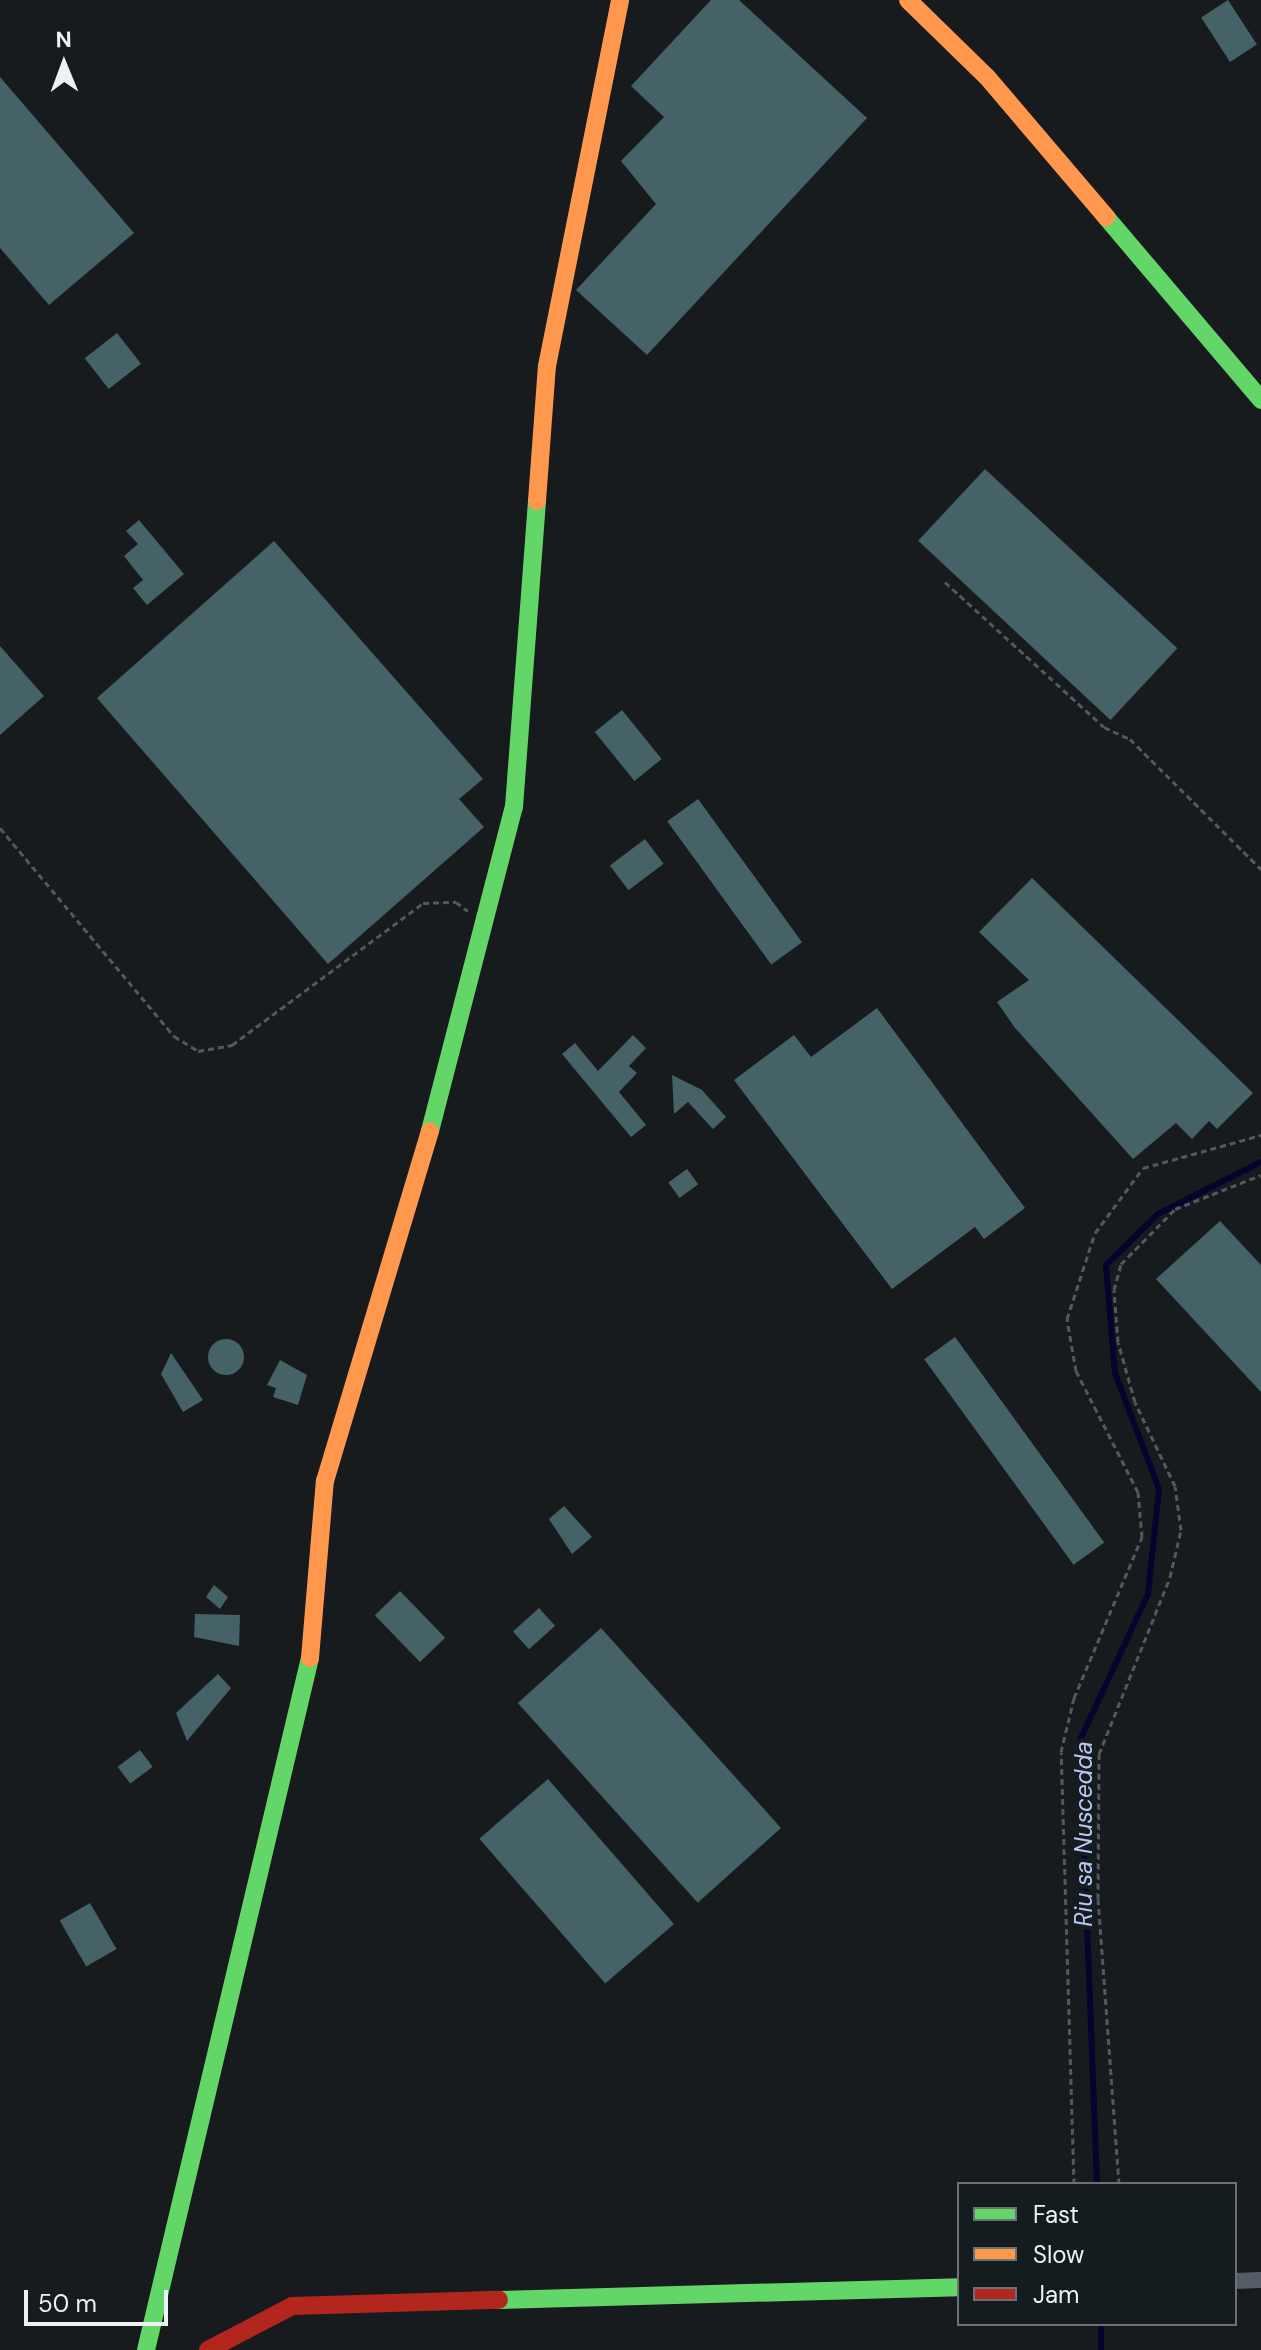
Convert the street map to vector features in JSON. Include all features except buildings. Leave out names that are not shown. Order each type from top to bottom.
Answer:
[{"type":"street","points":[[146,2350],[308,1687],[325,1481],[486,923],[514,807],[547,366],[620,0]]},
{"type":"street","points":[[908,0],[987,77],[1261,400]]},
{"type":"street","points":[[1237,2281],[1261,2280]]},
{"type":"street","points":[[208,2350],[292,2306],[957,2287]]},
{"type":"path","points":[[945,582],[1104,727],[1130,739],[1261,869]]},
{"type":"path","points":[[0,828],[174,1036],[198,1051],[232,1045],[423,903],[456,902],[486,923]]},
{"type":"path","points":[[1074,2182],[1061,1752],[1074,1698],[1142,1537],[1138,1492],[1076,1371],[1067,1319],[1095,1233],[1143,1168],[1261,1135]]},
{"type":"path","points":[[1119,2182],[1098,1899],[1099,1754],[1170,1577],[1181,1530],[1175,1486],[1135,1402],[1118,1342],[1114,1290],[1121,1264],[1175,1209],[1261,1175]]},
{"type":"waterway","name":"Riu sa Nuscedda","points":[[1097,2182],[1080,1740],[1148,1594],[1159,1489],[1115,1373],[1106,1265],[1158,1214],[1261,1162]]},
{"type":"waterway","name":"Riu sa Nuscedda","points":[[1101,2326],[1101,2350]]},
{"type":"traffic: fast","points":[[1106,217],[1261,400]]},
{"type":"traffic: fast","points":[[430,1131],[514,807],[537,501]]},
{"type":"traffic: fast","points":[[146,2350],[310,1658]]},
{"type":"traffic: fast","points":[[499,2300],[957,2287]]},
{"type":"traffic: slow","points":[[537,501],[547,366],[620,0]]},
{"type":"traffic: slow","points":[[908,0],[987,77],[1106,217]]},
{"type":"traffic: slow","points":[[310,1658],[325,1481],[430,1131]]},
{"type":"traffic: jam","points":[[208,2350],[292,2306],[499,2300]]}]
